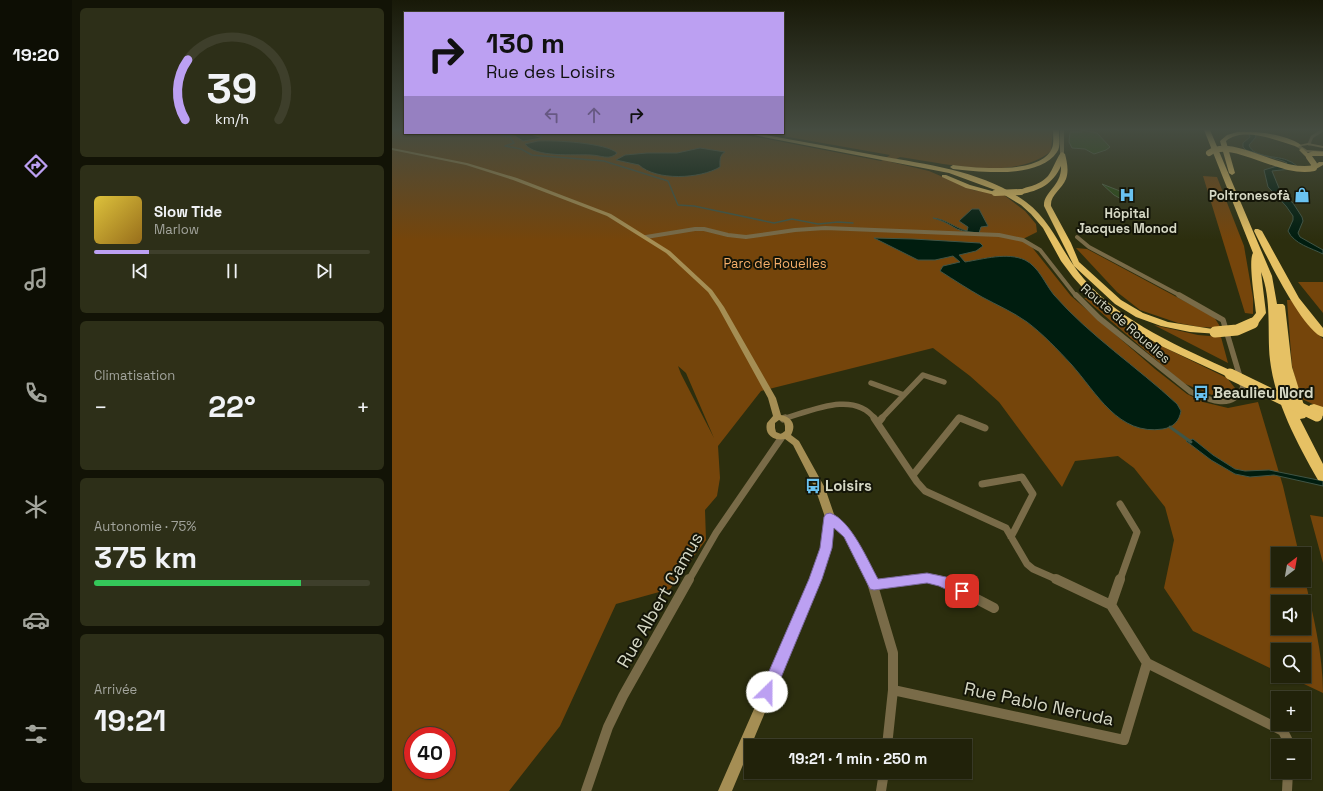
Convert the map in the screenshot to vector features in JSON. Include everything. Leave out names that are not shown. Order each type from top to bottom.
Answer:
[{"type":"highway","points":[[919,167],[968,187],[995,193],[1034,190],[1043,185],[1056,171],[1057,167]]},
{"type":"highway","points":[[929,167],[964,176],[989,185],[1018,200],[1042,221],[1069,266],[1085,286],[1102,302],[1143,330],[1182,351],[1229,371],[1319,414]]},
{"type":"highway","points":[[937,167],[953,170],[982,179],[1015,194],[1038,210],[1048,221],[1094,286],[1121,309],[1149,328],[1229,371]]},
{"type":"highway","points":[[960,167],[1023,167]]},
{"type":"highway","points":[[1063,167],[1064,179],[1050,196],[1047,205],[1049,211],[1066,240],[1076,262],[1118,302],[1134,312],[1171,326],[1215,332],[1237,330],[1253,323],[1261,313],[1256,269],[1256,250]]},
{"type":"highway","points":[[1216,167],[1222,180],[1232,191]]},
{"type":"highway","points":[[1222,167],[1267,276],[1272,296],[1276,362],[1281,384],[1294,418],[1323,476]]},
{"type":"highway","points":[[1229,167],[1245,202]]},
{"type":"highway","points":[[1230,167],[1232,174]]},
{"type":"highway","points":[[1285,167],[1300,170],[1314,168]]},
{"type":"highway","points":[[1323,334],[1302,310],[1286,285],[1256,228],[1275,280],[1280,304],[1286,367],[1291,386],[1304,422],[1323,460]]},
{"type":"highway","points":[[1286,285],[1323,327]]},
{"type":"street","points":[[476,167],[515,179],[609,215],[646,237],[676,258],[710,291],[721,307],[772,398],[780,418],[788,422],[790,430],[784,436]]},
{"type":"street","name":"Route de Rouelles","points":[[646,237],[695,229],[704,229],[728,235],[746,237],[795,230],[825,228],[999,235],[1017,238],[1040,250],[1076,297],[1099,318],[1189,390],[1199,396],[1215,401],[1230,402],[1238,398],[1242,393],[1243,387],[1223,320],[1089,247],[1077,237]]},
{"type":"street","points":[[878,423],[923,375],[944,382]]},
{"type":"street","points":[[871,383],[904,395]]},
{"type":"street","points":[[725,791],[816,579],[826,548],[830,517],[820,488],[796,443],[784,436],[776,436],[770,428],[770,421],[835,404],[854,404],[869,411],[925,490],[941,499],[1006,528],[1027,564],[1111,605],[1147,663],[1284,731],[1287,739]]},
{"type":"street","points":[[913,475],[959,418],[985,428]]},
{"type":"street","name":"Rue Albert Camus","points":[[586,791],[608,727],[623,696],[716,533],[784,436]]},
{"type":"street","points":[[982,484],[1022,477],[1033,494],[1011,536]]},
{"type":"street","points":[[1111,605],[1137,532],[1120,504]]},
{"type":"street","points":[[830,517],[848,534],[874,585],[893,653],[893,690],[888,739]]},
{"type":"street","points":[[874,585],[927,578],[942,581],[994,608]]},
{"type":"street","name":"Rue Pablo Neruda","points":[[893,690],[1124,740],[1147,663]]},
{"type":"street","points":[[882,791],[883,779]]},
{"type":"street","points":[[1287,791],[1288,779]]},
{"type":"green space","name":"Parc de Rouelles","points":[[392,167],[912,167],[929,171],[973,190],[1004,195],[1025,211],[1036,224],[1037,232],[1021,240],[1031,246],[1071,296],[1155,369],[1187,394],[1203,402],[1228,408],[1258,402],[1283,486],[1297,547],[1271,547],[1271,587],[1307,587],[1308,595],[1271,595],[1271,635],[1311,635],[1311,606],[1319,649],[1323,678],[1323,693],[1302,683],[1311,683],[1311,643],[1271,643],[1271,669],[1193,631],[1164,588],[1174,540],[1165,507],[1134,468],[1118,456],[1075,461],[1062,487],[999,402],[970,376],[933,348],[761,391],[718,446],[720,478],[717,496],[705,510],[706,540],[670,589],[616,604],[560,726],[509,791],[392,791]],"holes":[[[678,366],[686,373],[714,438],[681,374]]]},
{"type":"green space","points":[[967,167],[1009,167],[978,168]]},
{"type":"green space","points":[[1203,176],[1217,177],[1244,246],[1253,298],[1253,314],[1245,313]]},
{"type":"green space","points":[[1076,248],[1087,249],[1214,317],[1221,328],[1200,327],[1178,323],[1140,310],[1117,292]]},
{"type":"green space","points":[[1298,282],[1323,282],[1323,313]]},
{"type":"green space","points":[[1084,298],[1088,298],[1134,334],[1227,378],[1235,388],[1233,393],[1225,396],[1212,395],[1183,383]]},
{"type":"green space","points":[[1287,300],[1291,300],[1307,322],[1323,339],[1323,409],[1300,398],[1292,366]]},
{"type":"green space","points":[[1154,325],[1198,335],[1221,337],[1228,363]]},
{"type":"green space","points":[[1310,515],[1323,517],[1323,563]]},
{"type":"shaded area","points":[[642,167],[720,167],[711,171],[690,176],[667,176],[656,174]]},
{"type":"shaded area","points":[[1274,167],[1300,168],[1272,171],[1281,193],[1293,203],[1302,217],[1303,221],[1298,233],[1300,237],[1323,250],[1323,254],[1308,248],[1294,239],[1288,231],[1293,220],[1293,216],[1286,206],[1268,187],[1264,170]]},
{"type":"shaded area","points":[[972,209],[979,209],[988,226],[981,227],[979,233],[960,230],[943,221],[933,218],[942,220],[967,231],[968,227],[959,221]]},
{"type":"shaded area","points":[[874,238],[980,243],[983,246],[976,251],[959,255],[965,262],[1003,256],[1025,260],[1034,267],[1054,295],[1068,310],[1177,404],[1181,411],[1179,418],[1173,425],[1163,429],[1147,429],[1133,426],[1121,419],[1100,399],[1061,353],[1027,322],[966,288],[940,271],[943,266],[960,262],[953,256],[935,260],[918,260]]},
{"type":"shaded area","points":[[1193,439],[1213,455],[1235,469],[1245,471],[1269,470],[1323,481],[1323,486],[1274,475],[1250,477],[1235,474],[1211,460],[1186,441]]},
{"type":"building","points":[[1102,184],[1120,191],[1123,200],[1114,195]]},
{"type":"waterway","points":[[623,167],[668,181],[678,205],[694,206],[774,223],[792,219],[818,224],[838,222],[853,223]]},
{"type":"waterway","points":[[1170,427],[1191,442]]},
{"type":"place","name":"Hôpital Jacques Monod","points":[[1127,195]]},
{"type":"place","name":"Poltronesofà","points":[[1302,195]]},
{"type":"place","name":"Beaulieu Nord","points":[[1201,393]]},
{"type":"place","name":"Loisirs","points":[[813,486]]},
{"type":"route","points":[[767,692],[816,579],[826,548],[830,517],[848,534],[874,585],[927,578],[942,581],[962,591]]}]
